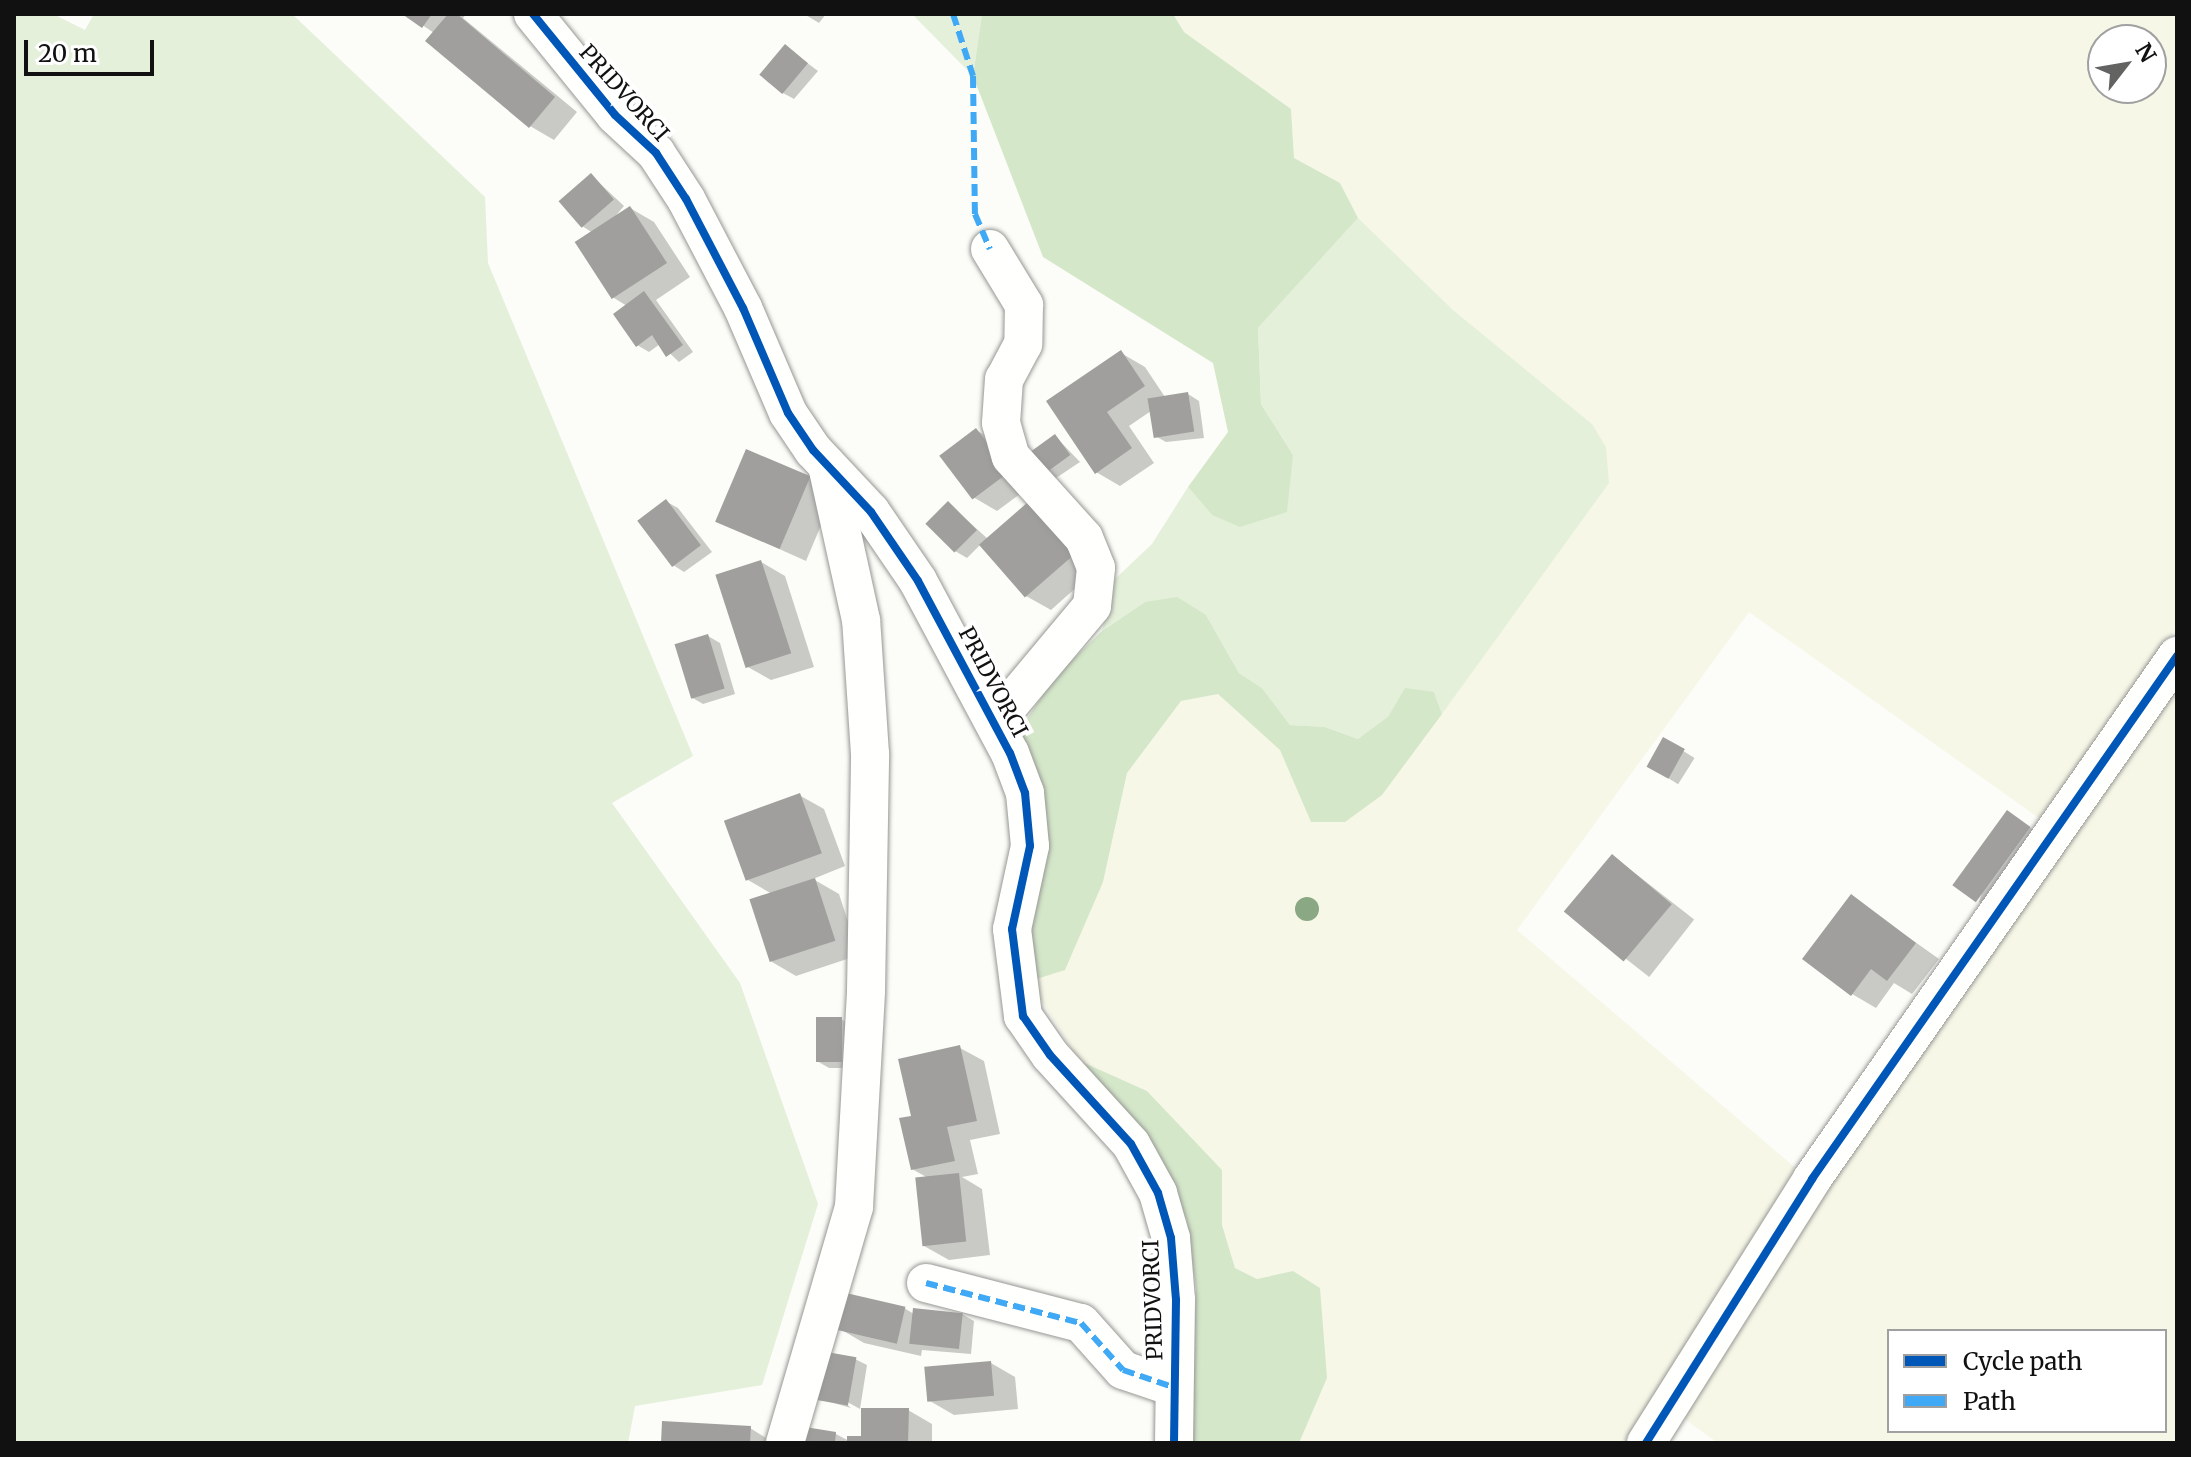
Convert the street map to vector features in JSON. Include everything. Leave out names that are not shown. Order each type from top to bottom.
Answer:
[{"type":"street","name":"PRIDVORCI","points":[[533,14],[615,115],[656,153],[715,250],[788,413],[827,466],[871,512],[918,581],[995,722],[1025,793],[1030,846],[1012,929],[1023,1016],[1050,1055],[1131,1144],[1158,1193],[1171,1238],[1174,1443]]},
{"type":"street","points":[[990,249],[1024,305],[1023,344],[1004,379],[1001,423],[1011,457],[1084,538],[1096,568],[1092,606],[995,722]]},
{"type":"street","name":"PRIDVORCI","points":[[785,1443],[854,1207],[866,991],[870,754],[861,620],[827,466]]},
{"type":"street","points":[[1646,1443],[1812,1179],[2177,656]]},
{"type":"street","points":[[926,1283],[1081,1323],[1123,1370],[1173,1387]]},
{"type":"green space","points":[[14,14],[53,14],[85,30],[94,14],[292,14],[485,197],[488,263],[693,756],[612,803],[740,983],[818,1204],[762,1385],[635,1406],[628,1443],[14,1443]]},
{"type":"green space","points":[[912,14],[982,14],[973,76]]},
{"type":"green space","points":[[982,14],[1173,14],[1184,32],[1291,109],[1294,158],[1340,183],[1358,218],[1258,328],[1261,404],[1293,455],[1287,512],[1240,527],[1212,515],[1188,487],[1228,432],[1213,363],[1043,257],[973,76]]},
{"type":"green space","points":[[1173,14],[2177,14],[2177,627],[2046,823],[1749,612],[1517,930],[1799,1171],[1631,1443],[1299,1443],[1327,1378],[1293,1271],[1257,1279],[1235,1268],[1222,1225],[1222,1170],[1147,1091],[1079,1061],[1030,981],[1103,882],[1127,773],[1181,701],[1218,694],[1281,750],[1311,822],[1382,795],[1609,483],[1592,424],[1453,310],[1358,218],[1340,183],[1294,158],[1291,109],[1184,32]]},
{"type":"green space","points":[[1358,218],[1453,310],[1592,424],[1606,447],[1609,483],[1442,714],[1434,692],[1358,739],[1325,727],[1290,725],[1262,688],[1239,673],[1206,615],[1145,602],[1102,631],[1115,579],[1152,544],[1188,487],[1212,515],[1293,455],[1261,404],[1258,328]]},
{"type":"green space","points":[[1177,597],[1206,615],[1239,673],[1262,688],[1290,725],[1325,727],[1358,739],[1388,717],[1405,688],[1434,692],[1442,714],[1382,795],[1345,822],[1311,822],[1280,750],[1218,694],[1181,701],[1127,773],[1103,882],[1065,970],[1030,981],[1017,734],[1054,678],[1102,631],[1145,602]]},
{"type":"green space","points":[[2177,675],[2177,1443],[1718,1443],[1675,1412]]},
{"type":"green space","points":[[1080,1061],[1147,1091],[1222,1170],[1222,1225],[1235,1268],[1257,1279],[1293,1271],[1320,1288],[1327,1378],[1299,1443],[1191,1443],[1196,1288],[1187,1221],[1169,1174]]},
{"type":"building","points":[[402,14],[432,14],[422,28]]},
{"type":"building","points":[[448,14],[457,14],[555,97],[529,128],[425,41]]},
{"type":"building","points":[[785,44],[808,63],[782,94],[759,75]]},
{"type":"building","points":[[591,173],[614,199],[582,228],[559,201]]},
{"type":"building","points":[[630,206],[667,263],[612,299],[575,242]]},
{"type":"building","points":[[644,291],[683,345],[666,357],[652,335],[636,347],[613,314]]},
{"type":"building","points":[[1121,350],[1145,386],[1107,412],[1132,448],[1095,474],[1046,401]]},
{"type":"building","points":[[1188,392],[1194,432],[1154,438],[1148,398]]},
{"type":"building","points":[[976,428],[1009,472],[972,500],[939,456]]},
{"type":"building","points":[[1055,434],[1070,455],[1044,474],[1029,453]]},
{"type":"building","points":[[746,449],[810,476],[780,549],[715,522]]},
{"type":"building","points":[[666,499],[701,545],[672,567],[637,521]]},
{"type":"building","points":[[948,501],[977,530],[954,553],[925,524]]},
{"type":"building","points":[[1028,502],[1074,555],[1025,597],[979,545]]},
{"type":"building","points":[[761,560],[791,653],[746,668],[715,575]]},
{"type":"building","points":[[708,634],[725,689],[691,699],[675,644]]},
{"type":"building","points":[[1663,737],[1685,749],[1668,779],[1647,767]]},
{"type":"building","points":[[800,793],[822,853],[746,881],[724,821]]},
{"type":"building","points":[[2007,810],[2030,827],[1976,902],[1952,885]]},
{"type":"building","points":[[1612,854],[1672,904],[1624,962],[1564,911]]},
{"type":"building","points":[[815,878],[835,941],[770,962],[749,899]]},
{"type":"building","points":[[1851,894],[1916,943],[1887,981],[1871,969],[1851,996],[1802,959]]},
{"type":"building","points":[[816,1017],[842,1017],[842,1062],[816,1062]]},
{"type":"building","points":[[960,1045],[977,1121],[947,1127],[955,1161],[911,1170],[899,1118],[911,1116],[898,1059]]},
{"type":"building","points":[[959,1173],[966,1242],[922,1246],[915,1178]]},
{"type":"building","points":[[846,1293],[905,1307],[897,1344],[837,1330]]},
{"type":"building","points":[[913,1308],[963,1313],[959,1349],[909,1344]]},
{"type":"building","points":[[821,1351],[856,1357],[848,1406],[812,1399]]},
{"type":"building","points":[[991,1361],[994,1396],[927,1402],[924,1367]]},
{"type":"building","points":[[861,1408],[909,1408],[908,1443],[847,1443],[847,1436],[861,1436]]},
{"type":"building","points":[[662,1421],[751,1426],[750,1443],[661,1443]]},
{"type":"building","points":[[799,1426],[836,1432],[835,1443],[797,1443]]},
{"type":"marked path","points":[[953,14],[973,76],[975,214],[990,249]]},
{"type":"marked path","points":[[926,1283],[1081,1323],[1123,1370],[1173,1387]]},
{"type":"cycle path","points":[[533,14],[615,115],[656,153],[686,199],[743,308],[788,413],[813,450],[871,512],[918,581],[1010,753],[1025,793],[1030,846],[1012,929],[1023,1016],[1050,1055],[1131,1144],[1158,1193],[1171,1238],[1176,1300],[1174,1443]]},
{"type":"cycle path","points":[[1646,1443],[1812,1179],[2177,656]]}]
